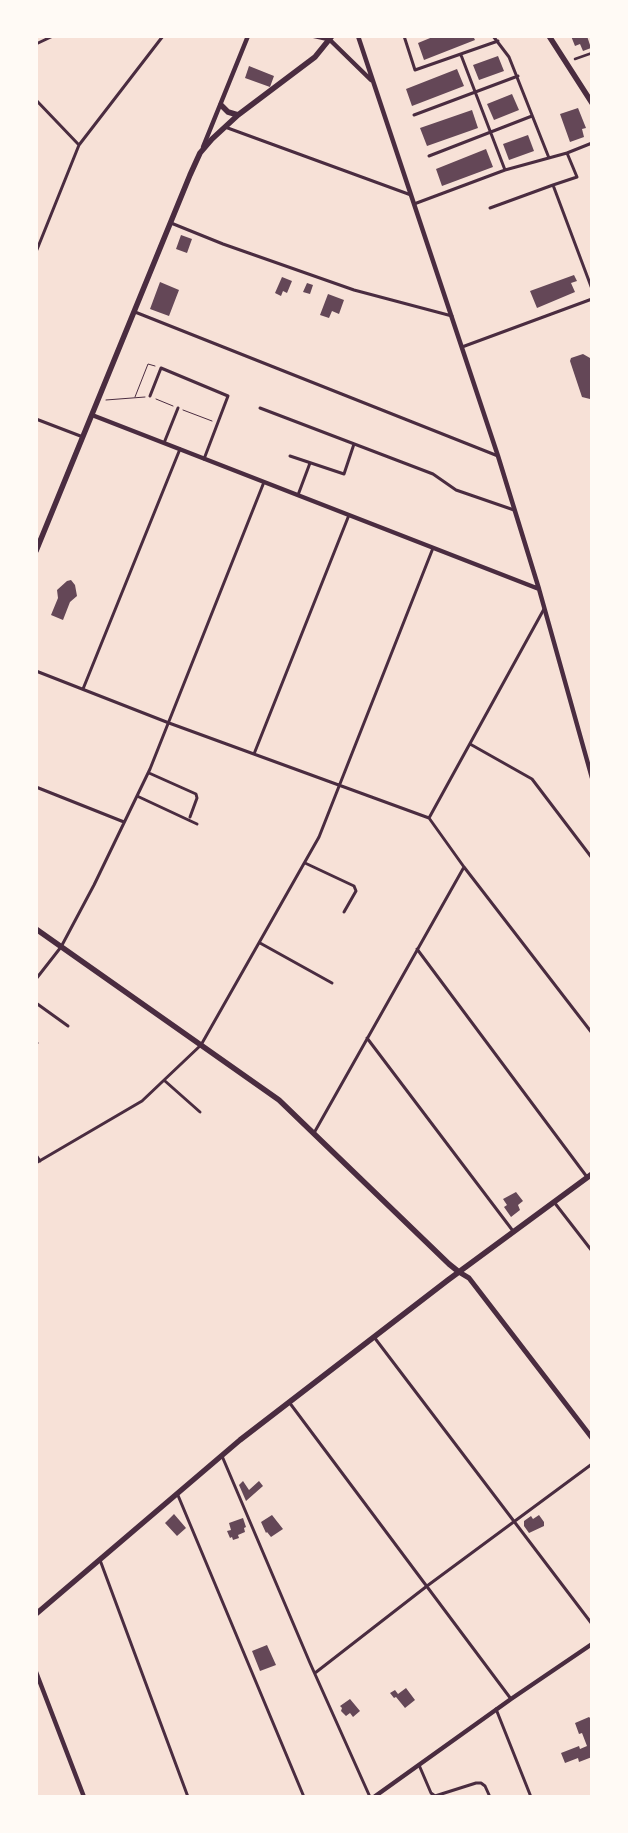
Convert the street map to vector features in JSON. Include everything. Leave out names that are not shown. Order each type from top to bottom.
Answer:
[{"type":"main road","points":[[549,36],[592,103]]},
{"type":"main road","points":[[36,551],[200,153],[238,116],[320,52],[331,38]]},
{"type":"main road","points":[[221,105],[228,112],[238,116]]},
{"type":"main road","points":[[36,929],[279,1100],[314,1132],[450,1264],[469,1278],[592,1438]]},
{"type":"main road","points":[[36,1614],[221,1455],[459,1272],[590,1175]]},
{"type":"street","points":[[36,44],[53,36]]},
{"type":"street","points":[[36,252],[79,145],[163,36]]},
{"type":"street","points":[[200,153],[248,36]]},
{"type":"street","points":[[310,36],[331,38],[372,81]]},
{"type":"street","points":[[358,36],[498,456],[539,589],[592,778]]},
{"type":"street","points":[[404,36],[415,70],[498,42]]},
{"type":"street","points":[[493,36],[509,57],[518,76],[549,158]]},
{"type":"street","points":[[575,59],[592,53]]},
{"type":"street","points":[[461,54],[505,170]]},
{"type":"street","points":[[414,115],[518,76]]},
{"type":"street","points":[[36,100],[79,145]]},
{"type":"street","points":[[429,156],[532,116]]},
{"type":"street","points":[[225,127],[411,195]]},
{"type":"street","points":[[414,204],[505,170],[549,158],[592,143]]},
{"type":"street","points":[[490,208],[577,178],[567,152]]},
{"type":"street","points":[[553,186],[592,289]]},
{"type":"street","points":[[170,223],[354,290],[452,316]]},
{"type":"street","points":[[586,275],[592,273]]},
{"type":"street","points":[[462,346],[592,299]]},
{"type":"street","points":[[135,312],[498,456]]},
{"type":"street","points":[[150,396],[160,368],[228,396],[204,459]]},
{"type":"street","points":[[164,443],[178,408]]},
{"type":"street","points":[[260,408],[433,474],[456,490],[514,510]]},
{"type":"street","points":[[92,415],[539,589]]},
{"type":"street","points":[[36,419],[83,437]]},
{"type":"street","points":[[290,456],[344,474],[354,444]]},
{"type":"street","points":[[83,689],[180,449]]},
{"type":"street","points":[[298,496],[310,463]]},
{"type":"street","points":[[36,979],[61,947],[148,773],[264,482]]},
{"type":"street","points":[[254,754],[349,515]]},
{"type":"street","points":[[36,1155],[38,1162],[142,1101],[201,1045],[318,837],[433,548]]},
{"type":"street","points":[[429,818],[544,609]]},
{"type":"street","points":[[36,671],[169,723],[429,818],[464,867],[592,1033]]},
{"type":"street","points":[[470,744],[532,779],[539,785],[592,858]]},
{"type":"street","points":[[148,773],[196,794],[196,800],[190,817]]},
{"type":"street","points":[[36,787],[124,822]]},
{"type":"street","points":[[137,796],[197,824]]},
{"type":"street","points":[[305,862],[355,888],[356,891],[344,912]]},
{"type":"street","points":[[314,1132],[464,867]]},
{"type":"street","points":[[260,942],[332,983]]},
{"type":"street","points":[[417,949],[590,1175]]},
{"type":"street","points":[[36,1003],[68,1026]]},
{"type":"street","points":[[368,1038],[513,1232]]},
{"type":"street","points":[[165,1081],[200,1112]]},
{"type":"street","points":[[554,1202],[592,1251]]},
{"type":"street","points":[[374,1337],[592,1624]]},
{"type":"street","points":[[288,1402],[511,1699]]},
{"type":"street","points":[[221,1455],[370,1797]]},
{"type":"street","points":[[315,1674],[426,1586],[592,1464]]},
{"type":"street","points":[[177,1493],[304,1797]]},
{"type":"street","points":[[100,1560],[188,1797]]},
{"type":"street","points":[[374,1797],[496,1709],[592,1644]]},
{"type":"street","points":[[36,1672],[84,1797]]},
{"type":"street","points":[[496,1709],[531,1797]]},
{"type":"street","points":[[419,1764],[431,1793],[435,1796],[481,1783],[485,1786],[490,1797]]},
{"type":"path","points":[[134,398],[148,364],[160,368]]},
{"type":"path","points":[[98,401],[150,396],[218,423]]},
{"type":"building","points":[[435,36],[473,36],[475,40],[424,60],[418,43]]},
{"type":"building","points":[[571,36],[587,36],[591,48],[583,51],[580,44],[575,46]]},
{"type":"building","points":[[498,56],[504,71],[479,80],[473,65]]},
{"type":"building","points":[[249,66],[274,76],[270,87],[245,78]]},
{"type":"building","points":[[457,69],[464,86],[412,106],[406,89]]},
{"type":"building","points":[[512,94],[519,110],[494,120],[487,104]]},
{"type":"building","points":[[578,108],[586,128],[582,129],[584,137],[570,142],[560,114]]},
{"type":"building","points":[[472,110],[478,128],[427,146],[420,128]]},
{"type":"building","points":[[528,135],[534,151],[509,160],[503,144]]},
{"type":"building","points":[[486,149],[493,167],[442,186],[436,169]]},
{"type":"building","points":[[181,235],[192,239],[187,253],[176,249]]},
{"type":"building","points":[[574,275],[577,281],[571,283],[575,292],[537,308],[530,291]]},
{"type":"building","points":[[282,277],[292,281],[287,293],[283,291],[281,296],[275,293]]},
{"type":"building","points":[[160,282],[179,290],[169,316],[150,309]]},
{"type":"building","points":[[307,283],[313,285],[310,294],[303,292]]},
{"type":"building","points":[[328,294],[344,300],[339,314],[332,311],[329,318],[320,315]]},
{"type":"building","points":[[583,354],[590,358],[592,362],[590,399],[582,397],[570,361],[571,358]]},
{"type":"building","points":[[71,580],[75,585],[77,596],[70,602],[63,620],[51,615],[58,598],[57,590],[67,581]]},
{"type":"building","points":[[516,1192],[523,1201],[518,1205],[520,1210],[511,1217],[504,1207],[507,1205],[503,1199]]},
{"type":"building","points":[[243,1481],[249,1490],[259,1481],[263,1486],[246,1501],[239,1485]]},
{"type":"building","points":[[174,1514],[186,1528],[177,1536],[165,1523]]},
{"type":"building","points":[[272,1515],[283,1529],[271,1537],[266,1533],[261,1522]]},
{"type":"building","points":[[539,1515],[544,1522],[544,1526],[529,1533],[524,1526],[524,1521],[531,1516],[533,1519]]},
{"type":"building","points":[[243,1518],[246,1527],[244,1528],[245,1532],[238,1535],[239,1538],[233,1540],[227,1531],[231,1530],[229,1523]]},
{"type":"building","points":[[267,1645],[276,1665],[260,1671],[252,1651]]},
{"type":"building","points":[[406,1688],[415,1700],[405,1708],[390,1693],[395,1690],[398,1694]]},
{"type":"building","points":[[350,1699],[360,1711],[353,1717],[350,1713],[346,1716],[341,1711],[342,1708],[340,1706]]},
{"type":"building","points":[[589,1717],[592,1720],[592,1757],[579,1762],[578,1758],[565,1763],[561,1753],[579,1746],[580,1749],[587,1746],[582,1733],[579,1734],[575,1723]]}]
